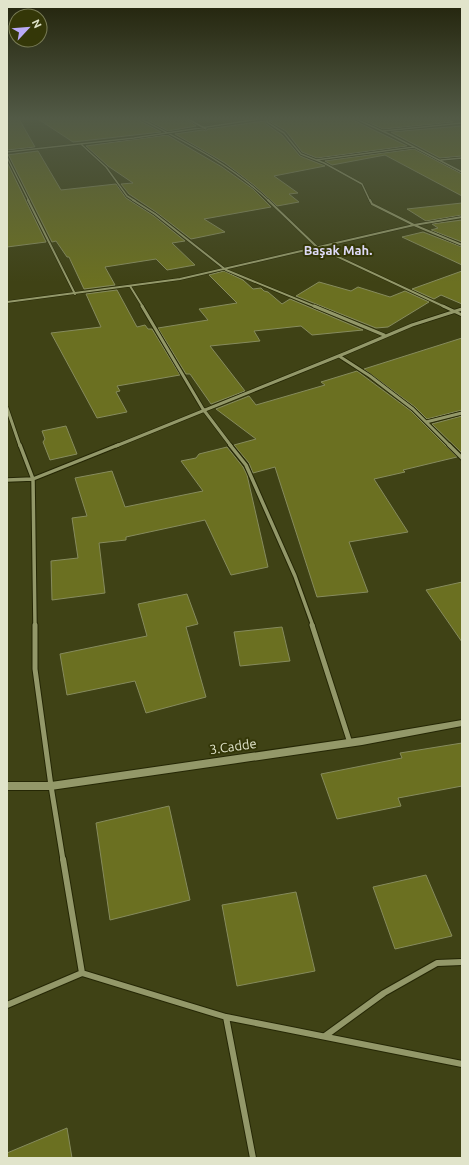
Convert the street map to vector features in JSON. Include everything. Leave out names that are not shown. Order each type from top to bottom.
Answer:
[{"type":"street","points":[[15,173],[75,294]]},
{"type":"street","points":[[111,173],[127,196],[155,214],[226,270],[384,335]]},
{"type":"street","points":[[237,173],[249,182],[317,247],[462,316]]},
{"type":"street","points":[[342,173],[362,184],[372,204],[414,225],[462,245]]},
{"type":"street","points":[[7,302],[180,279],[226,270],[414,225],[462,217]]},
{"type":"street","points":[[130,286],[203,409],[246,465],[295,576],[318,640],[350,743]]},
{"type":"street","points":[[7,480],[33,479],[203,409],[339,356],[384,335],[462,309]]},
{"type":"street","points":[[339,356],[413,409],[462,458]]},
{"type":"street","points":[[7,408],[33,479],[35,669],[51,786],[82,973]]},
{"type":"street","points":[[426,422],[462,413]]},
{"type":"street","name":"3.Cadde","points":[[7,786],[51,786],[350,743],[462,723]]},
{"type":"street","points":[[325,1036],[384,993],[438,963],[462,962]]},
{"type":"street","points":[[7,1005],[82,973],[226,1017],[462,1064]]},
{"type":"street","points":[[226,1017],[252,1158]]},
{"type":"building","points":[[7,173],[13,173],[46,242],[7,247]]},
{"type":"building","points":[[18,173],[51,173],[61,190],[116,184],[126,198],[154,216],[185,241],[172,243],[195,265],[167,270],[156,259],[105,267],[115,285],[84,289],[69,257],[67,257],[56,241],[52,242]]},
{"type":"building","points":[[119,173],[231,173],[253,189],[271,207],[204,219],[225,232],[191,239],[156,212],[129,194],[121,184],[133,183]]},
{"type":"building","points":[[239,173],[287,173],[274,176],[298,193],[289,194],[299,202],[277,206]]},
{"type":"building","points":[[419,173],[462,174],[462,196]]},
{"type":"building","points":[[462,203],[462,215],[426,221],[407,209]]},
{"type":"building","points":[[462,220],[462,242],[431,230],[438,228],[432,224]]},
{"type":"building","points":[[423,232],[462,247],[462,265],[402,237]]},
{"type":"building","points":[[224,271],[243,280],[253,289],[261,288],[282,304],[290,299],[363,330],[312,335],[301,326],[254,331],[260,341],[210,346],[245,391],[211,404],[190,374],[186,374],[158,328],[208,320],[199,309],[237,303],[209,275]]},
{"type":"building","points":[[462,271],[462,304],[441,295],[434,299],[412,289]]},
{"type":"building","points":[[319,282],[351,291],[358,287],[390,297],[405,291],[429,302],[388,327],[376,328],[296,296]]},
{"type":"building","points":[[117,290],[137,327],[145,325],[148,329],[152,329],[180,375],[117,386],[120,391],[116,392],[127,412],[97,418],[51,333],[101,327],[86,294]]},
{"type":"building","points":[[462,338],[462,410],[427,419],[415,407],[364,369]]},
{"type":"building","points":[[357,371],[411,411],[457,457],[403,470],[405,472],[374,479],[408,532],[349,542],[368,592],[317,597],[275,467],[253,473],[249,463],[234,445],[256,439],[216,409],[249,396],[256,405],[325,385],[321,382]]},
{"type":"building","points":[[462,416],[462,453],[432,424]]},
{"type":"building","points":[[66,426],[77,454],[50,460],[43,442],[45,439],[42,431]]},
{"type":"building","points":[[227,447],[243,467],[247,475],[268,567],[231,575],[205,520],[126,537],[126,540],[99,543],[105,593],[52,600],[51,561],[78,558],[72,518],[87,516],[75,478],[112,471],[125,507],[203,491],[181,461],[196,458],[199,454]]},
{"type":"building","points":[[462,582],[462,642],[426,590]]},
{"type":"building","points":[[187,594],[198,624],[186,627],[206,697],[146,713],[135,681],[67,695],[60,654],[147,636],[138,604]]},
{"type":"building","points":[[282,627],[290,661],[240,666],[234,632]]},
{"type":"building","points":[[462,743],[462,786],[398,798],[401,806],[337,819],[321,774],[402,758],[400,753]]},
{"type":"building","points":[[169,806],[190,900],[110,920],[96,823]]},
{"type":"building","points":[[426,875],[452,936],[395,949],[373,887]]},
{"type":"building","points":[[296,892],[315,971],[237,986],[222,905]]},
{"type":"building","points":[[67,1128],[72,1158],[7,1158],[7,1153]]},
{"type":"district","name":"Başak Mah.","points":[[338,250]]}]
